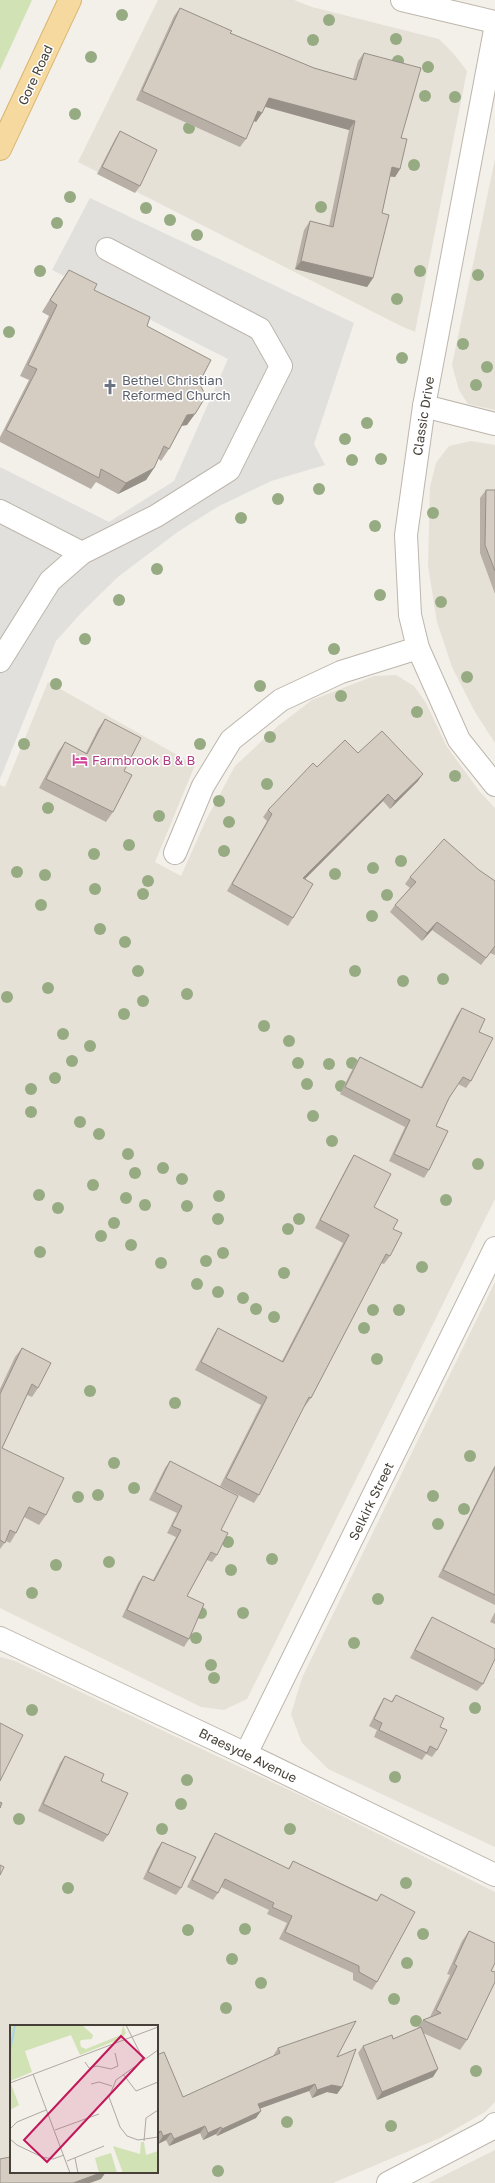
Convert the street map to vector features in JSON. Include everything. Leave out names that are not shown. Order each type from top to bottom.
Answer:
[{"type":"main road","name":"Gore Road","points":[[0,149],[70,0]]},
{"type":"street","points":[[402,0],[495,22]]},
{"type":"street","name":"Classic Drive","points":[[495,30],[424,406],[406,535],[410,615],[418,648],[459,740],[495,785]]},
{"type":"street","points":[[0,661],[50,581],[82,553],[105,544],[156,516],[229,470],[281,366],[260,329],[107,249]]},
{"type":"street","points":[[424,406],[495,424]]},
{"type":"street","points":[[0,511],[82,553]]},
{"type":"street","points":[[175,852],[203,786],[231,740],[281,700],[341,672],[418,648]]},
{"type":"street","name":"Selkirk Street","points":[[246,1754],[495,1248]]},
{"type":"street","name":"Braesyde Avenue","points":[[0,1638],[246,1754],[495,1875]]},
{"type":"street","points":[[388,2183],[489,2130],[495,2124]]},
{"type":"shaded area","points":[[158,0],[294,0],[312,7],[439,39],[453,53],[467,71],[415,332],[78,162]]},
{"type":"shaded area","points":[[495,159],[495,410],[468,404],[459,390],[452,365]]},
{"type":"shaded area","points":[[90,198],[354,323],[314,444],[325,465],[271,481],[219,506],[179,531],[119,576],[82,612],[56,641],[0,779],[0,467],[109,522],[174,481],[228,359],[52,270]]},
{"type":"shaded area","points":[[471,441],[495,445],[495,743],[475,712],[452,667],[437,622],[428,566],[430,487],[436,463],[449,446]]},
{"type":"shaded area","points":[[396,675],[414,686],[426,703],[447,747],[480,792],[495,808],[495,1199],[247,1699],[224,1710],[201,1707],[0,1608],[0,785],[5,787],[48,682],[195,765],[155,862],[181,876],[206,820],[235,766],[278,726],[312,700],[374,676]]},
{"type":"shaded area","points":[[495,1282],[495,1847],[328,1769],[302,1743],[291,1714],[302,1678]]},
{"type":"shaded area","points":[[0,1657],[15,1661],[304,1797],[495,1892],[495,2102],[485,2112],[440,2138],[333,2183],[0,2183]]},
{"type":"shaded area","points":[[495,2150],[495,2183],[429,2183]]},
{"type":"green space","points":[[0,0],[32,0],[0,70]]},
{"type":"building","points":[[180,8],[232,31],[230,33],[314,68],[356,80],[364,53],[421,68],[401,138],[407,139],[400,169],[392,167],[382,213],[389,215],[373,278],[301,261],[310,221],[333,227],[355,121],[269,98],[262,113],[258,111],[246,139],[142,91]]},
{"type":"building","points":[[120,131],[157,150],[140,186],[102,167]]},
{"type":"building","name":"Bethel Christian Reformed Church","points":[[69,270],[97,284],[94,290],[150,317],[147,326],[211,360],[199,383],[206,396],[195,414],[187,415],[169,449],[164,446],[154,468],[126,483],[101,469],[99,478],[6,430],[37,369],[28,365],[57,305],[50,300]]},
{"type":"building","points":[[486,490],[495,490],[495,571],[485,545]]},
{"type":"building","points":[[105,719],[141,738],[124,771],[132,775],[113,812],[46,779],[65,742],[87,754]]},
{"type":"building","points":[[382,731],[423,774],[395,801],[388,794],[303,878],[313,884],[293,918],[232,884],[272,814],[268,810],[313,763],[317,767],[345,740],[358,753]]},
{"type":"building","points":[[444,839],[479,870],[495,881],[495,946],[486,958],[437,922],[427,933],[395,905],[416,882],[410,877]]},
{"type":"building","points":[[462,1008],[485,1019],[479,1032],[493,1038],[471,1081],[463,1077],[449,1098],[436,1126],[448,1131],[429,1170],[394,1154],[410,1120],[345,1087],[360,1057],[422,1088]]},
{"type":"building","points":[[354,1155],[391,1174],[374,1207],[398,1220],[393,1229],[402,1233],[390,1256],[386,1254],[311,1398],[309,1397],[259,1495],[226,1478],[267,1397],[201,1362],[218,1328],[283,1362],[349,1235],[320,1220]]},
{"type":"building","points":[[22,1348],[51,1363],[38,1388],[32,1384],[2,1448],[64,1478],[46,1515],[29,1507],[16,1533],[10,1530],[5,1543],[0,1540],[0,1394]]},
{"type":"building","points":[[170,1461],[238,1496],[221,1530],[228,1533],[217,1555],[211,1552],[187,1596],[204,1604],[189,1639],[127,1610],[143,1576],[154,1581],[181,1530],[172,1526],[182,1506],[155,1492]]},
{"type":"building","points":[[495,1467],[495,1595],[443,1570]]},
{"type":"building","points":[[432,1617],[495,1649],[495,1659],[483,1684],[415,1650]]},
{"type":"building","points":[[396,1695],[444,1718],[440,1727],[447,1730],[437,1750],[430,1746],[427,1753],[379,1730],[382,1723],[374,1719],[384,1698],[392,1702]]},
{"type":"building","points":[[0,1723],[23,1735],[0,1781]]},
{"type":"building","points":[[65,1756],[104,1774],[101,1781],[128,1793],[108,1835],[43,1804]]},
{"type":"building","points":[[215,1833],[289,1869],[293,1861],[377,1901],[381,1894],[415,1912],[377,1982],[359,1972],[359,1966],[285,1932],[292,1916],[272,1907],[274,1903],[225,1879],[218,1893],[192,1880]]},
{"type":"building","points":[[162,1842],[196,1857],[181,1888],[148,1872]]},
{"type":"building","points":[[0,1865],[4,1867],[0,1875]]},
{"type":"building","points":[[469,1931],[495,1943],[495,1963],[491,1971],[495,1972],[495,1982],[467,2040],[423,2020],[441,2013],[436,2010],[457,1966],[454,1964]]},
{"type":"building","points":[[356,2021],[337,2057],[356,2049],[342,2087],[332,2085],[317,2090],[315,2084],[258,2104],[261,2111],[222,2129],[221,2127],[208,2133],[205,2126],[174,2139],[171,2133],[163,2136],[161,2131],[158,2132],[158,2055],[164,2052],[183,2097],[280,2053],[278,2048]]},
{"type":"building","points":[[421,2027],[438,2069],[382,2092],[363,2046],[392,2035],[393,2039]]},
{"type":"building","points":[[10,2157],[10,2173],[100,2173],[73,2183],[0,2183],[0,2159]]},
{"type":"place","name":"Bethel Christian Reformed Church","points":[[110,387]]},
{"type":"place","name":"Farmbrook B & B","points":[[80,760]]}]
